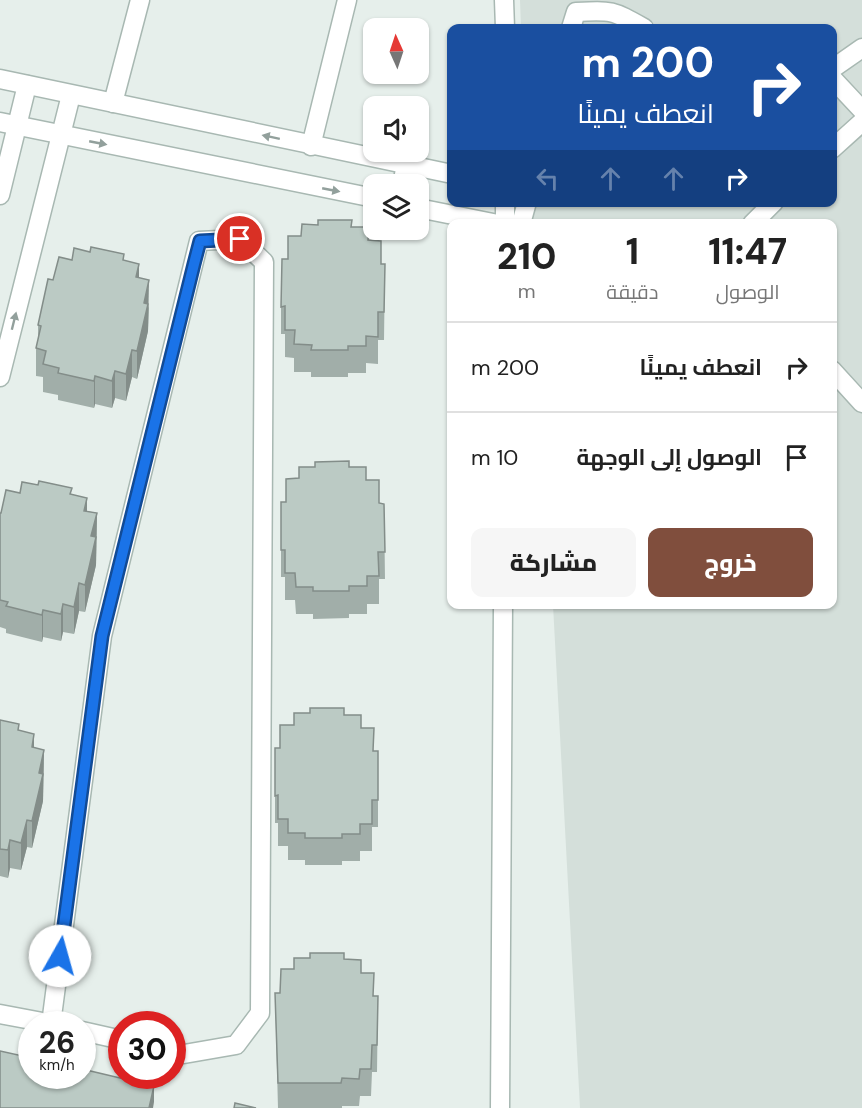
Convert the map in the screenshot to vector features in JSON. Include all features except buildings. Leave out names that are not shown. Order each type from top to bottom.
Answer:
[{"type":"street","points":[[113,103],[140,0]]},
{"type":"street","points":[[311,146],[347,0]]},
{"type":"street","points":[[504,0],[504,24]]},
{"type":"street","points":[[572,24],[576,12],[607,10],[614,11],[637,24]]},
{"type":"street","points":[[837,66],[862,48]]},
{"type":"street","points":[[0,79],[447,173]]},
{"type":"street","points":[[837,83],[862,110]]},
{"type":"street","points":[[0,195],[9,124],[27,85]]},
{"type":"street","points":[[0,377],[71,94]]},
{"type":"street","points":[[837,144],[862,122]]},
{"type":"street","points":[[9,124],[363,196]]},
{"type":"street","points":[[404,174],[406,165]]},
{"type":"street","points":[[757,219],[769,207]]},
{"type":"street","points":[[429,209],[474,219]]},
{"type":"street","points":[[54,1011],[102,636],[200,241],[240,239],[264,262],[260,1013],[236,1045],[186,1054]]},
{"type":"street","points":[[837,376],[862,403]]},
{"type":"street","points":[[500,1108],[503,609]]},
{"type":"street","points":[[0,1014],[18,1017]]},
{"type":"shaded area","points":[[520,0],[862,0],[862,1108],[580,1108],[553,609],[837,609],[837,219],[532,219],[531,207],[837,207],[837,24],[521,24]]},
{"type":"route","points":[[60,956],[102,636],[194,264],[200,241],[240,239]]}]
